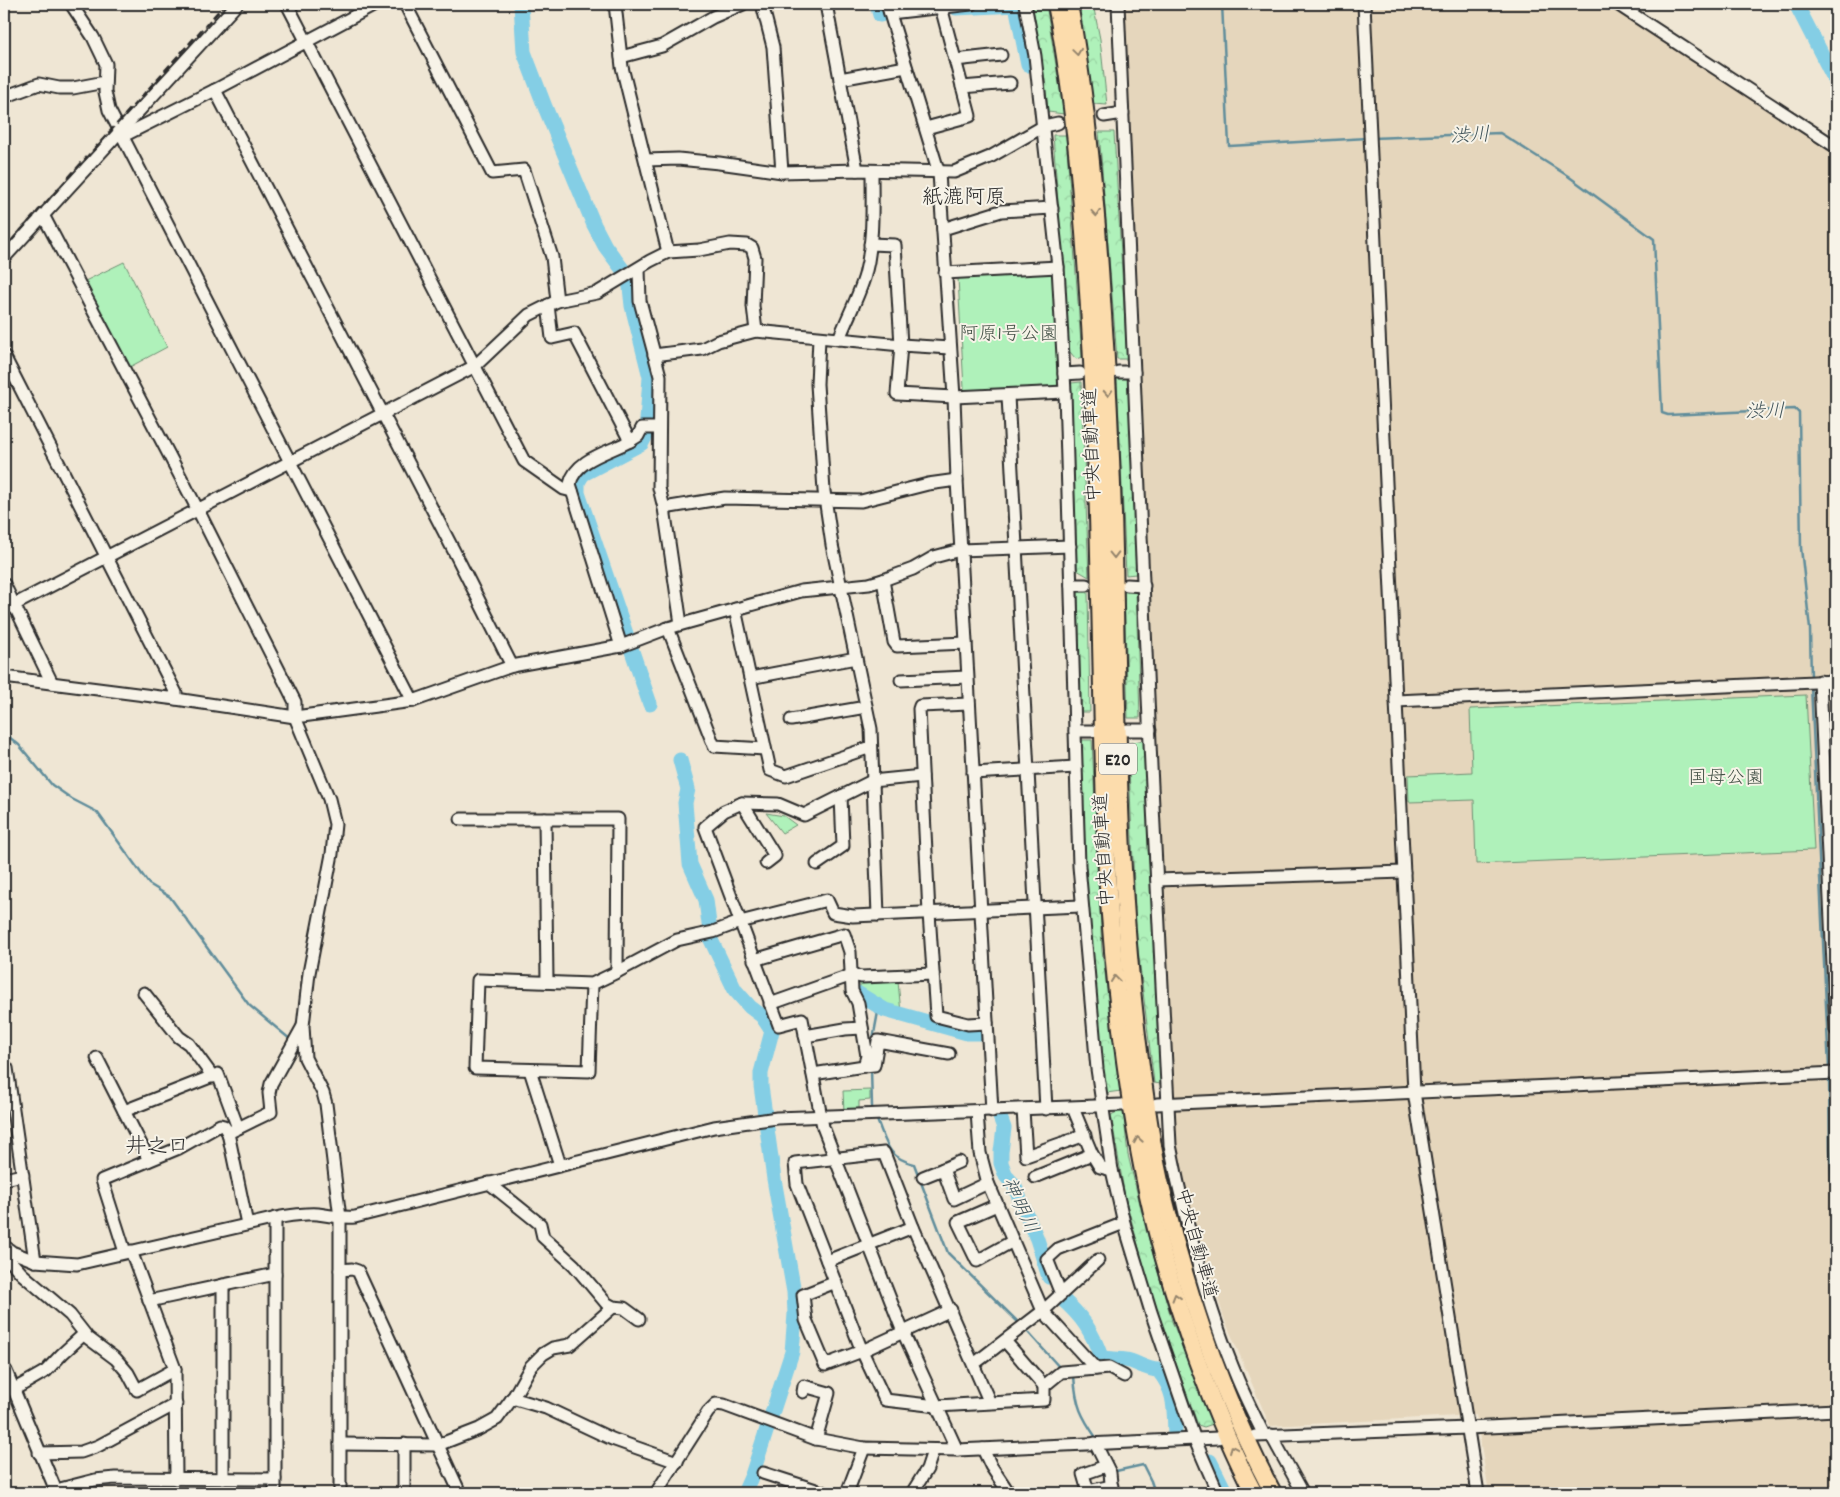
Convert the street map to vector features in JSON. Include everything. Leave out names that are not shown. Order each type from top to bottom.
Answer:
[{"type":"highway","name":"中央自動車道","points":[[1056,4],[1076,147],[1086,256],[1096,442],[1107,873],[1112,944],[1126,1067],[1148,1195],[1164,1261],[1204,1378],[1225,1432],[1254,1493]]},
{"type":"highway","name":"中央自動車道","points":[[1069,4],[1089,145],[1100,264],[1111,442],[1122,872],[1132,992],[1141,1066],[1162,1191],[1198,1315],[1218,1371],[1241,1426],[1273,1493]]},
{"type":"street","points":[[71,4],[83,20],[106,64],[104,92],[109,110],[413,701]]},
{"type":"street","points":[[4,258],[122,134],[237,4]]},
{"type":"street","points":[[287,4],[524,461],[564,489],[572,491]]},
{"type":"street","points":[[122,134],[214,90],[377,4]]},
{"type":"street","points":[[405,4],[492,173],[524,170],[552,257],[552,338],[574,333],[630,441]]},
{"type":"street","points":[[615,4],[621,57],[668,252]]},
{"type":"street","points":[[621,57],[662,46],[713,17],[743,4]]},
{"type":"street","points":[[762,4],[773,46],[782,172]]},
{"type":"street","points":[[826,4],[857,170]]},
{"type":"street","points":[[971,4],[941,7],[888,8],[940,173],[954,397],[956,480],[992,1111]]},
{"type":"street","points":[[1025,4],[1036,56],[1058,267],[1065,392],[1081,906],[1097,1069],[1112,1170],[1124,1224],[1151,1312],[1195,1440],[1218,1493]]},
{"type":"street","points":[[1118,4],[1157,880],[1162,1104],[1179,1191],[1206,1292],[1238,1380],[1264,1435],[1303,1493]]},
{"type":"street","points":[[1364,4],[1414,1092],[1478,1493]]},
{"type":"street","points":[[1617,4],[1836,147]]},
{"type":"street","points":[[926,128],[970,116],[941,7]]},
{"type":"street","points":[[955,60],[1001,54]]},
{"type":"street","points":[[840,78],[906,66]]},
{"type":"street","points":[[4,97],[39,84],[59,88],[73,88],[105,82]]},
{"type":"street","points":[[962,87],[1010,83]]},
{"type":"street","points":[[214,90],[452,546],[512,666]]},
{"type":"street","points":[[1104,116],[1123,113]]},
{"type":"street","points":[[646,160],[678,159],[782,172],[857,170],[954,172],[990,158],[1044,126],[1058,123]]},
{"type":"street","points":[[839,339],[865,275],[870,244],[872,171]]},
{"type":"street","points":[[943,229],[1001,211],[1052,208]]},
{"type":"street","points":[[44,215],[198,510],[295,702],[295,717],[329,799],[334,824],[332,854],[309,973],[303,1026],[305,1058],[323,1093],[326,1104],[340,1218],[340,1493]]},
{"type":"street","points":[[4,610],[475,366],[529,314],[552,303],[597,293],[668,252],[699,250],[730,244],[746,245],[752,248],[755,258],[753,306],[756,331]]},
{"type":"street","points":[[870,244],[895,245],[900,345],[897,394],[954,397],[1065,392]]},
{"type":"street","points":[[945,273],[1058,267]]},
{"type":"street","points":[[638,269],[640,301],[660,376],[659,488],[664,508],[681,624]]},
{"type":"street","points":[[654,355],[702,349],[718,341],[756,331],[950,348]]},
{"type":"street","points":[[819,338],[817,384],[826,501],[840,586],[871,729],[878,915]]},
{"type":"street","points":[[4,356],[176,694],[176,699]]},
{"type":"street","points":[[1118,372],[1134,372]]},
{"type":"street","points":[[1064,374],[1080,374]]},
{"type":"street","points":[[1008,396],[1046,1109]]},
{"type":"street","points":[[625,644],[570,484],[579,467],[630,441],[638,436],[642,428],[659,428]]},
{"type":"street","points":[[664,508],[726,498],[861,501],[928,484],[956,480]]},
{"type":"street","points":[[4,677],[176,699],[295,717],[413,701],[512,666],[625,644],[681,624],[801,591],[870,584],[913,569],[934,557],[960,550],[1070,546]]},
{"type":"street","points":[[883,580],[894,642],[897,646],[966,643]]},
{"type":"street","points":[[4,584],[52,683]]},
{"type":"street","points":[[1071,585],[1086,585]]},
{"type":"street","points":[[1127,585],[1144,586]]},
{"type":"street","points":[[735,609],[770,770],[786,776],[871,747]]},
{"type":"street","points":[[668,628],[714,746],[765,749]]},
{"type":"street","points":[[750,678],[856,658]]},
{"type":"street","points":[[901,680],[967,677]]},
{"type":"street","points":[[1396,701],[1836,681]]},
{"type":"street","points":[[1814,682],[1836,1030]]},
{"type":"street","points":[[969,704],[920,706],[919,709],[928,913],[936,1016],[968,1024],[987,1023]]},
{"type":"street","points":[[791,720],[866,708]]},
{"type":"street","points":[[1127,730],[1150,730]]},
{"type":"street","points":[[1075,731],[1093,731]]},
{"type":"street","points":[[973,773],[1076,766]]},
{"type":"street","points":[[922,776],[872,781],[804,815],[778,804],[742,803],[724,811],[705,827],[778,1025],[802,1019],[823,1127],[903,1332],[957,1450]]},
{"type":"street","points":[[817,864],[843,846],[841,796]]},
{"type":"street","points":[[742,803],[775,856],[766,862]]},
{"type":"street","points":[[461,819],[618,819],[617,972]]},
{"type":"street","points":[[545,819],[547,982]]},
{"type":"street","points":[[1157,880],[1404,872]]},
{"type":"street","points":[[592,984],[589,1072],[475,1068],[478,980],[592,984],[677,940],[709,933],[740,922],[818,901],[827,900],[833,913],[853,916],[1081,906]]},
{"type":"street","points":[[754,960],[844,934],[850,952],[852,991],[858,1003],[867,1056],[864,1066]]},
{"type":"street","points":[[770,1004],[852,975],[862,977],[933,974]]},
{"type":"street","points":[[144,993],[179,1037],[189,1044],[213,1077]]},
{"type":"street","points":[[176,1479],[175,1369],[102,1180],[179,1148],[220,1125],[233,1130],[271,1112],[269,1093],[271,1084],[303,1026]]},
{"type":"street","points":[[805,1036],[862,1028]]},
{"type":"street","points":[[813,1074],[874,1065],[878,1041],[949,1054]]},
{"type":"street","points":[[97,1058],[149,1160]]},
{"type":"street","points":[[8,1068],[35,1261]]},
{"type":"street","points":[[530,1070],[560,1165]]},
{"type":"street","points":[[1162,1104],[1831,1073]]},
{"type":"street","points":[[124,1110],[218,1074],[233,1130],[247,1224]]},
{"type":"street","points":[[4,1246],[12,1252],[35,1261],[77,1264],[276,1218],[300,1214],[318,1214],[340,1218],[355,1217],[714,1127],[777,1118],[1122,1105]]},
{"type":"street","points":[[1073,1108],[1092,1154],[1100,1167],[1112,1170]]},
{"type":"street","points":[[1023,1110],[1026,1156],[1085,1135]]},
{"type":"street","points":[[976,1112],[980,1153],[988,1183],[1043,1311],[1096,1368]]},
{"type":"street","points":[[990,1404],[884,1152],[795,1163],[797,1184],[862,1351],[885,1400],[937,1406],[990,1404],[1044,1400],[1044,1386],[1004,1341]]},
{"type":"street","points":[[1035,1176],[1092,1154]]},
{"type":"street","points":[[923,1177],[959,1162]]},
{"type":"street","points":[[944,1169],[954,1199],[988,1183]]},
{"type":"street","points":[[4,1180],[23,1175]]},
{"type":"street","points":[[489,1183],[540,1224],[543,1237],[574,1265],[606,1302],[614,1307],[624,1308],[639,1319]]},
{"type":"street","points":[[998,1205],[958,1222],[976,1260],[1013,1241]]},
{"type":"street","points":[[275,1493],[276,1218]]},
{"type":"street","points":[[1061,1294],[1047,1258],[1058,1249],[1124,1224]]},
{"type":"street","points":[[828,1261],[914,1227]]},
{"type":"street","points":[[4,1254],[22,1274],[70,1315],[88,1338],[116,1358],[128,1373],[136,1390],[175,1369]]},
{"type":"street","points":[[974,1364],[1043,1311],[1098,1260]]},
{"type":"street","points":[[340,1270],[352,1269],[358,1271],[460,1493]]},
{"type":"street","points":[[149,1301],[275,1274]]},
{"type":"street","points":[[836,1282],[803,1295],[806,1320],[826,1365],[862,1351],[951,1310]]},
{"type":"street","points":[[223,1285],[223,1479]]},
{"type":"street","points":[[340,1444],[438,1445],[479,1429],[497,1419],[531,1366],[543,1354],[552,1348],[570,1345],[614,1307]]},
{"type":"street","points":[[13,1390],[46,1371],[68,1347],[84,1334]]},
{"type":"street","points":[[1044,1386],[1061,1372],[1109,1368],[1124,1376]]},
{"type":"street","points":[[4,1369],[56,1492],[95,1480],[275,1479]]},
{"type":"street","points":[[803,1392],[804,1386],[829,1394],[816,1439]]},
{"type":"street","points":[[512,1398],[546,1408],[612,1440],[677,1462]]},
{"type":"street","points":[[39,1453],[81,1452],[98,1446],[176,1404]]},
{"type":"street","points":[[656,1493],[708,1412],[716,1404],[724,1405],[816,1439],[864,1448],[933,1451],[1218,1438]]},
{"type":"street","points":[[1264,1435],[1468,1428],[1836,1410]]},
{"type":"street","points":[[1095,1443],[1110,1473],[1112,1490],[1088,1491],[1083,1474],[1106,1466]]},
{"type":"street","points":[[404,1444],[404,1493]]},
{"type":"street","points":[[847,1493],[864,1448]]},
{"type":"street","points":[[983,1449],[991,1466],[1009,1493]]},
{"type":"street","points":[[912,1493],[927,1469],[933,1451]]},
{"type":"street","points":[[764,1473],[825,1493]]},
{"type":"shaded area","points":[[1125,4],[1608,4],[1836,153],[1836,1493],[1489,1493],[1476,1415],[1270,1426],[1224,1318],[1194,1219],[1175,1144]]},
{"type":"green space","points":[[1032,4],[1046,4],[1064,114],[1048,112],[1045,80]]},
{"type":"green space","points":[[1079,4],[1093,4],[1100,39],[1107,105],[1093,104]]},
{"type":"green space","points":[[1099,132],[1114,132],[1127,359],[1117,359]]},
{"type":"green space","points":[[1053,135],[1066,135],[1082,357],[1076,359],[1069,351]]},
{"type":"green space","points":[[124,262],[167,347],[124,370],[79,284]]},
{"type":"green space","name":"阿原1号公園","points":[[1053,271],[1060,387],[966,393],[964,389],[958,278]]},
{"type":"green space","points":[[1117,378],[1128,378],[1136,574],[1126,575]]},
{"type":"green space","points":[[1081,382],[1089,577],[1077,570],[1071,383]]},
{"type":"green space","points":[[1124,591],[1136,592],[1140,718],[1128,718]]},
{"type":"green space","points":[[1078,592],[1088,592],[1090,712],[1081,712]]},
{"type":"green space","name":"国母公園","points":[[1806,695],[1814,850],[1476,864],[1474,800],[1409,802],[1408,775],[1472,772],[1470,709]]},
{"type":"green space","points":[[1081,740],[1092,740],[1102,951],[1121,1091],[1106,1093],[1090,949],[1084,857]]},
{"type":"green space","points":[[1144,740],[1161,1084],[1154,1083],[1136,933],[1128,743]]},
{"type":"green space","points":[[766,813],[784,816],[796,825],[782,833]]},
{"type":"green space","points":[[898,981],[901,1013],[885,1007],[860,992],[860,983]]},
{"type":"green space","points":[[870,1090],[870,1100],[859,1101],[859,1111],[844,1112],[843,1091]]},
{"type":"green space","points":[[1123,1109],[1128,1155],[1146,1229],[1172,1321],[1213,1424],[1204,1427],[1198,1425],[1162,1325],[1125,1197],[1111,1115]]},
{"type":"waterway","points":[[521,4],[524,52],[594,225],[605,246],[629,278],[632,306],[650,377],[646,435],[642,443],[583,474],[578,482],[578,493],[650,704]]},
{"type":"waterway","name":"渋川","points":[[877,4],[880,15],[882,14]]},
{"type":"waterway","name":"渋川","points":[[1222,4],[1229,146],[1367,138]]},
{"type":"waterway","points":[[1796,4],[1836,82]]},
{"type":"waterway","name":"渋川","points":[[956,8],[1016,5],[1028,65]]},
{"type":"waterway","name":"渋川","points":[[1373,138],[1500,133],[1568,176],[1654,239],[1662,413],[1668,415],[1795,409],[1799,413],[1801,548],[1810,629],[1811,680]]},
{"type":"waterway","name":"渋川","points":[[1811,685],[1829,1069]]},
{"type":"waterway","points":[[4,733],[19,745],[52,785],[72,799],[97,812],[149,884],[170,897],[249,1005],[291,1040]]},
{"type":"waterway","points":[[680,760],[688,789],[685,803],[690,864],[706,900],[711,940],[735,990],[750,1007],[762,1016],[772,1031],[761,1073],[761,1086],[774,1179],[794,1292],[795,1314],[792,1352],[752,1475],[744,1493]]},
{"type":"waterway","name":"神明川","points":[[857,993],[885,1010],[967,1033],[983,1033]]},
{"type":"waterway","points":[[873,1039],[880,1007]]},
{"type":"waterway","points":[[871,1069],[872,1107]]},
{"type":"waterway","name":"渋川","points":[[1829,1077],[1836,1286]]},
{"type":"waterway","name":"神明川","points":[[1000,1117],[1004,1128],[1001,1163],[1006,1176],[1014,1185],[1037,1239],[1049,1277]]},
{"type":"waterway","points":[[877,1120],[886,1143],[893,1153],[898,1158],[914,1164],[948,1253],[1020,1324]]},
{"type":"waterway","name":"神明川","points":[[1061,1298],[1086,1324],[1101,1357],[1126,1360],[1158,1370],[1168,1385],[1173,1400],[1175,1435]]},
{"type":"waterway","points":[[1026,1330],[1060,1368]]},
{"type":"waterway","points":[[1074,1376],[1080,1410],[1097,1439]]},
{"type":"waterway","name":"神明川","points":[[1210,1461],[1226,1493]]},
{"type":"waterway","points":[[1114,1470],[1143,1465],[1155,1493]]},
{"type":"railway","points":[[4,249],[225,4]]},
{"type":"district","name":"紙漉阿原","points":[[964,196]]},
{"type":"district","name":"井之口","points":[[157,1145]]}]
